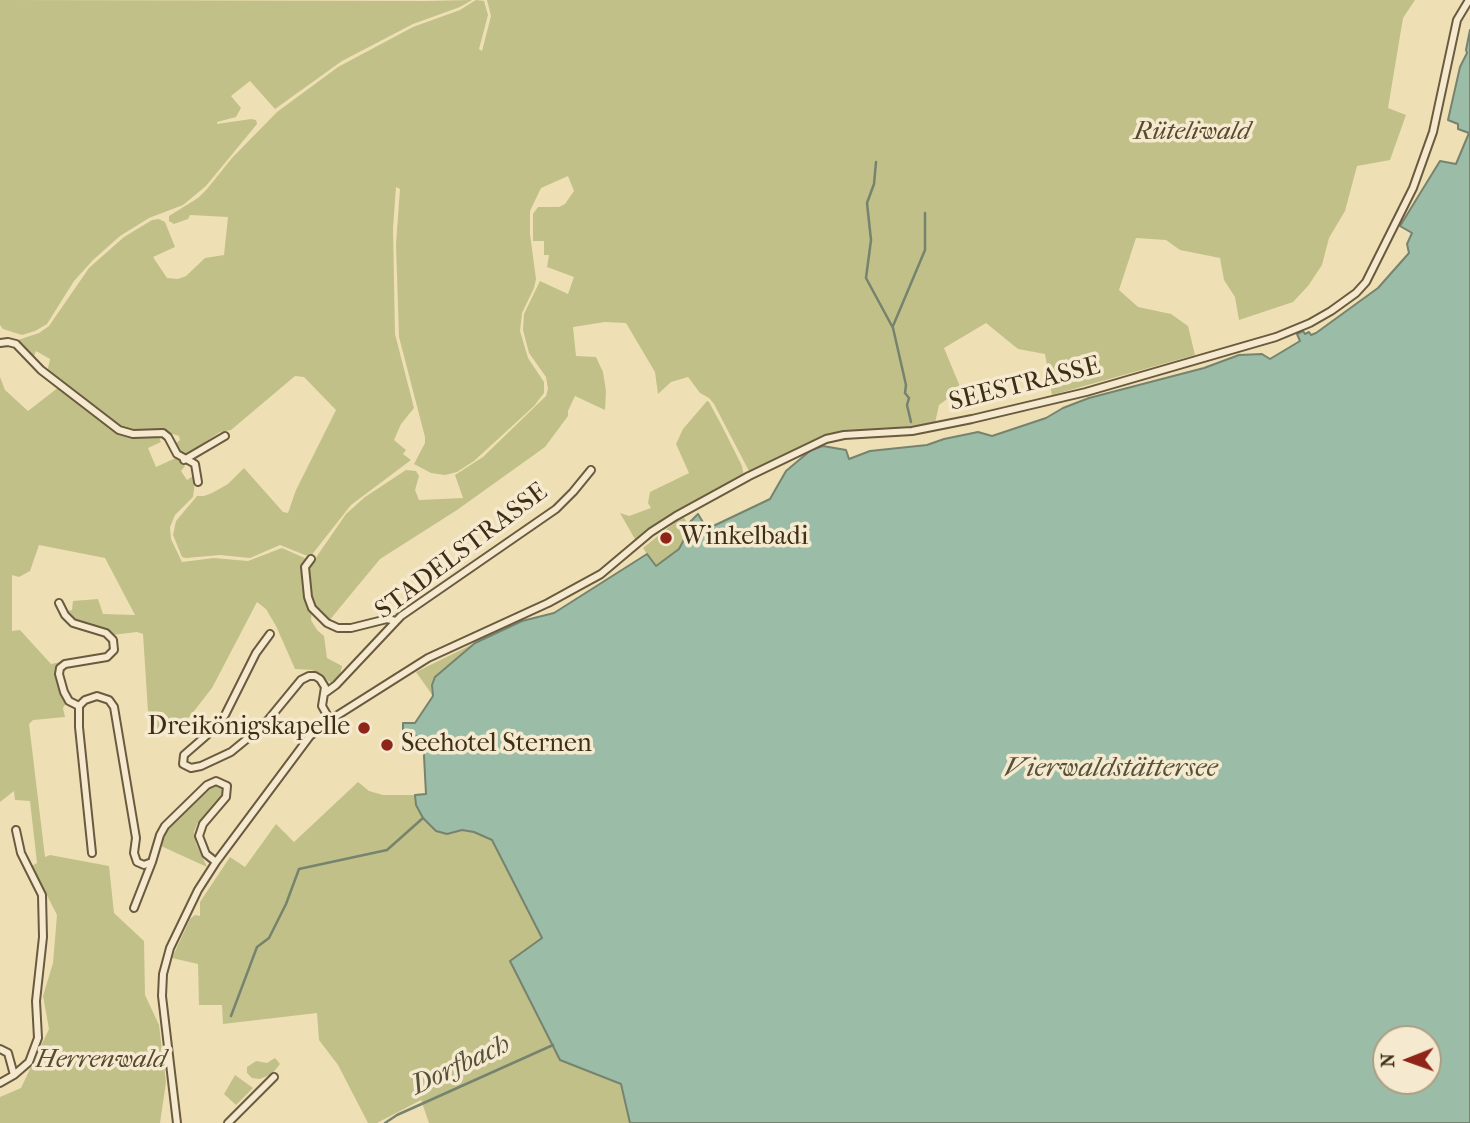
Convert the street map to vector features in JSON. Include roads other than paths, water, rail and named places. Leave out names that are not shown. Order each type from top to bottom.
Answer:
[{"type":"street","name":"SEESTRASSE","points":[[330,720],[428,658],[548,603],[591,580],[615,564],[651,532],[676,516],[749,476],[827,439],[844,435],[912,431],[1086,392],[1276,337],[1331,311],[1366,282],[1413,188],[1433,132],[1457,20],[1469,0]]},
{"type":"street","points":[[0,344],[8,341],[16,344],[41,370],[119,430],[133,434],[163,433],[177,454],[195,464],[198,482]]},
{"type":"street","points":[[184,460],[225,436]]},
{"type":"street","name":"STADELSTRASSE","points":[[325,692],[336,685],[396,621],[556,509],[591,470]]},
{"type":"street","points":[[310,559],[304,567],[308,597],[312,608],[327,623],[338,628],[351,628],[387,619],[396,621]]},
{"type":"street","points":[[59,603],[73,624],[106,633],[113,640],[114,650],[107,657],[65,664],[60,668],[59,674],[69,702],[79,706]]},
{"type":"street","points":[[177,1123],[163,1006],[163,974],[176,934],[216,862],[310,736],[330,720],[322,706],[325,687],[320,679],[309,676],[301,680],[264,725],[231,752],[201,766],[191,768],[183,764],[184,755],[225,715],[256,653],[270,634]]},
{"type":"street","points":[[92,853],[78,718],[79,706],[88,698],[97,696],[105,698],[114,707],[136,838],[135,858],[140,864],[152,862]]},
{"type":"street","points":[[134,908],[164,826],[206,785],[216,781],[227,786],[226,797],[203,824],[199,836],[206,853],[216,862]]},
{"type":"street","points":[[0,1083],[15,1075],[29,1062],[38,1038],[36,990],[43,937],[41,895],[21,853],[16,830]]},
{"type":"street","points":[[0,1049],[8,1053],[15,1075]]},
{"type":"street","points":[[228,1123],[274,1077]]},
{"type":"water","name":"Vierwaldstättersee","points":[[1470,30],[1470,1123],[630,1123],[621,1084],[560,1060],[510,961],[542,938],[492,840],[462,830],[447,834],[436,831],[423,818],[416,805],[415,795],[426,794],[423,737],[403,734],[403,723],[415,723],[433,696],[432,685],[435,677],[475,643],[522,621],[554,613],[647,554],[656,566],[679,549],[689,530],[688,524],[698,514],[707,529],[770,499],[786,471],[811,450],[823,446],[846,450],[849,459],[870,451],[927,445],[978,432],[992,436],[1046,418],[1089,398],[1204,368],[1239,355],[1262,354],[1270,359],[1300,341],[1297,334],[1303,331],[1311,335],[1316,333],[1378,288],[1409,253],[1407,244],[1412,233],[1400,226],[1440,161],[1456,164],[1469,133],[1458,129],[1458,124],[1448,120],[1460,67],[1467,53]]},
{"type":"waterway","points":[[876,162],[874,184],[867,203],[871,240],[866,278],[893,328],[906,385],[905,393],[909,398],[907,405],[911,422]]},
{"type":"waterway","points":[[893,326],[925,250],[925,213]]},
{"type":"waterway","points":[[231,1016],[257,947],[269,938],[299,869],[387,850],[423,818]]},
{"type":"waterway","name":"Dorfbach","points":[[385,1123],[397,1115],[553,1045]]},
{"type":"place","name":"Winkelbadi","points":[[666,538]]},
{"type":"place","name":"Dreikönigskapelle","points":[[364,728]]},
{"type":"place","name":"Seehotel Sternen","points":[[387,745]]},
{"type":"park label","name":"Rüteliwald","points":[[1192,133]]},
{"type":"park label","name":"Herrenwald","points":[[101,1061]]}]
